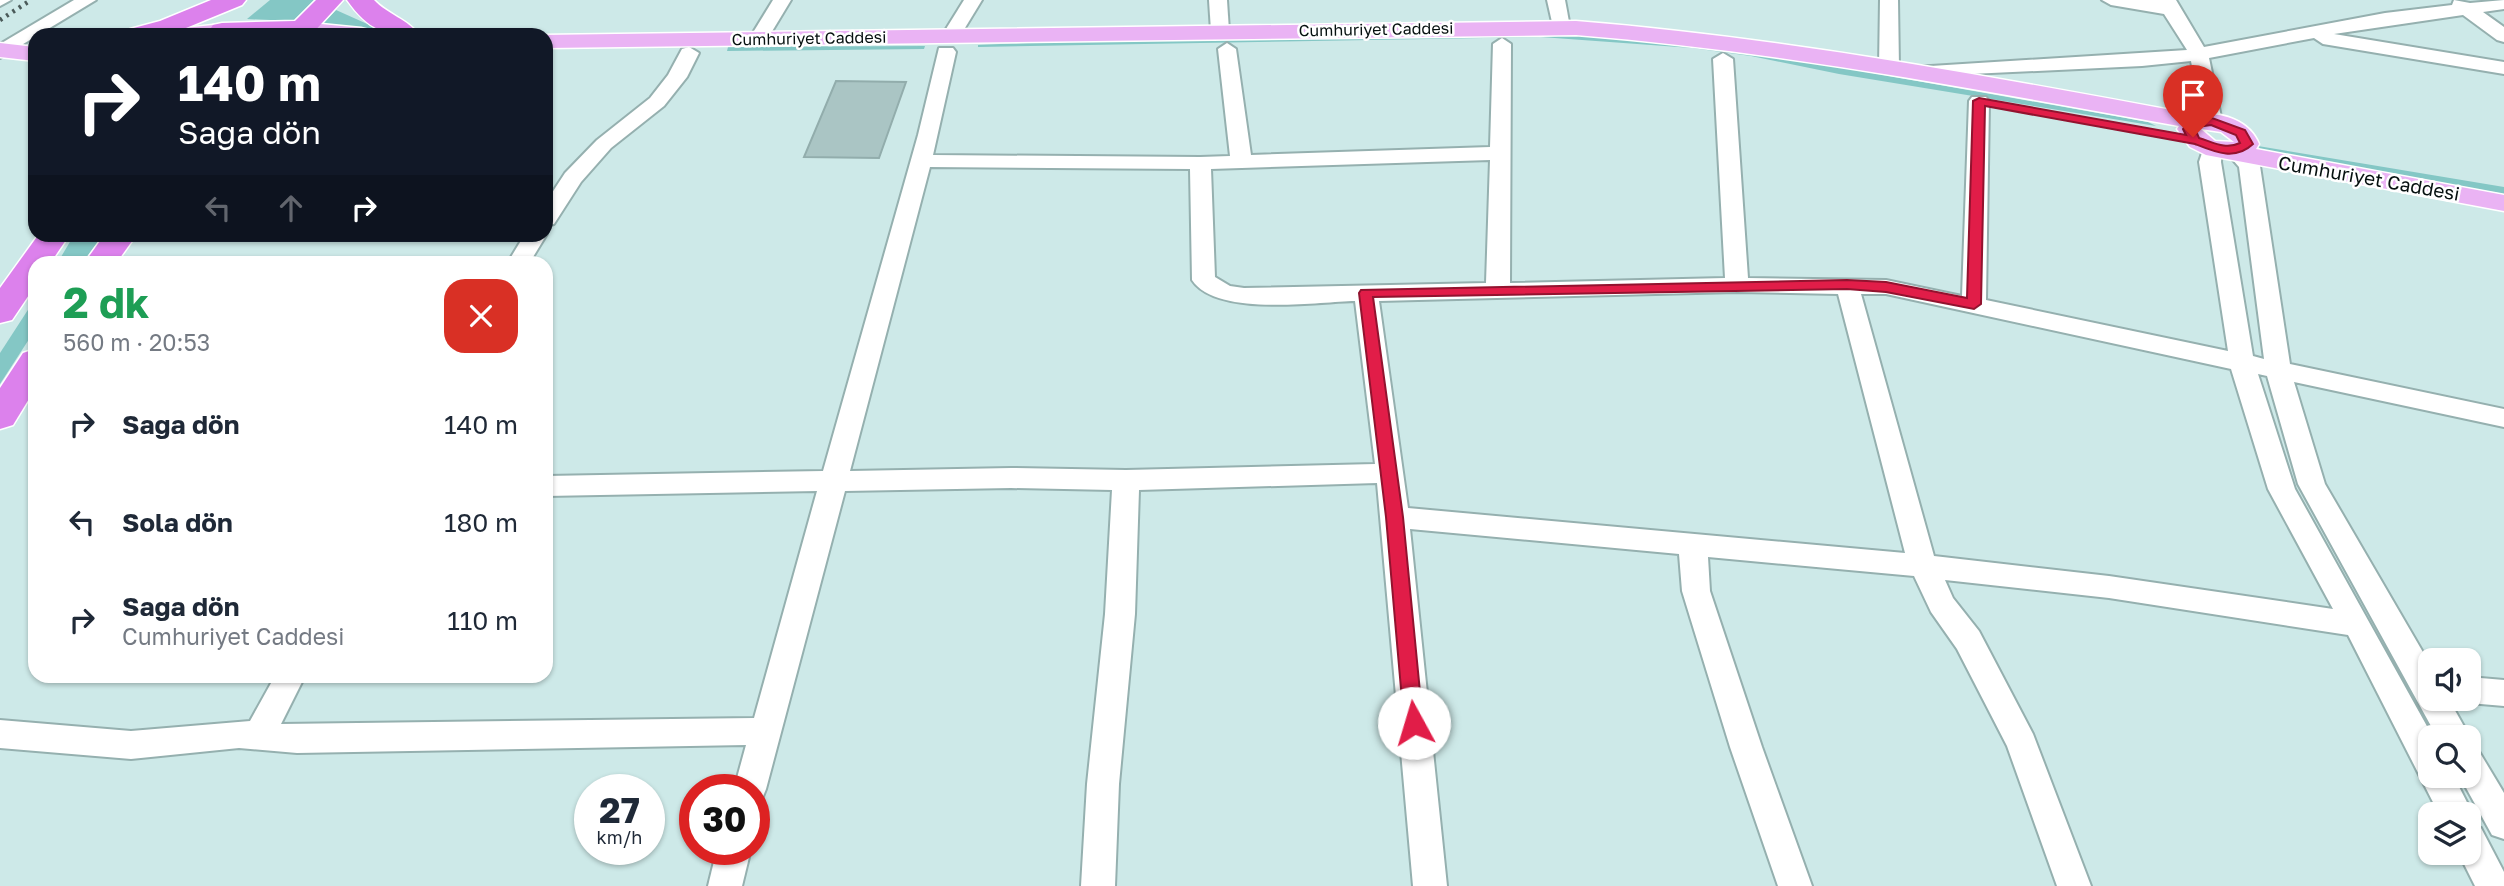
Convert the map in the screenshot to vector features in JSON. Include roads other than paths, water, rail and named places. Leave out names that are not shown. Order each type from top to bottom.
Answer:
[{"type":"highway","points":[[165,28],[233,0]]},
{"type":"highway","points":[[225,28],[257,0]]},
{"type":"highway","points":[[303,28],[330,0]]},
{"type":"highway","points":[[360,0],[375,16],[395,28]]},
{"type":"highway","points":[[0,312],[28,273]]},
{"type":"highway","points":[[0,416],[28,372]]},
{"type":"main road","name":"Cumhuriyet Caddesi","points":[[553,54],[1224,40],[1561,27],[1686,37],[1898,69],[2216,136],[2267,159],[2504,203]]},
{"type":"main road","name":"Cumhuriyet Caddesi","points":[[553,41],[758,39],[948,44]]},
{"type":"main road","name":"Cumhuriyet Caddesi","points":[[1224,40],[1600,46],[1723,59],[1979,101],[2504,180]]},
{"type":"street","points":[[47,28],[87,0]]},
{"type":"street","points":[[758,39],[782,0]]},
{"type":"street","points":[[754,774],[921,161],[948,44],[973,0]]},
{"type":"street","points":[[1218,0],[1241,161]]},
{"type":"street","points":[[1556,0],[1561,27]]},
{"type":"street","points":[[1889,0],[1891,54],[1898,69],[2098,63],[2199,54],[2460,4],[2504,4]]},
{"type":"street","points":[[2111,0],[2168,4],[2199,54],[2216,136],[2210,162],[2242,364],[2281,489],[2418,739]]},
{"type":"street","points":[[2460,4],[2504,36]]},
{"type":"street","points":[[2298,34],[2504,68]]},
{"type":"street","points":[[1498,290],[1503,44]]},
{"type":"street","points":[[553,208],[573,178],[604,144],[657,102],[677,77],[689,53]]},
{"type":"street","points":[[1723,59],[1737,285]]},
{"type":"street","points":[[1974,304],[1979,101]]},
{"type":"street","points":[[2216,136],[2249,166],[2278,370],[2312,484],[2418,671]]},
{"type":"street","points":[[921,161],[1200,163],[1500,153]]},
{"type":"street","points":[[1200,163],[1204,280],[1212,287],[1244,296],[1737,285],[1886,287],[2504,418]]},
{"type":"street","points":[[1847,285],[1916,547],[1941,604],[1968,640],[2022,744],[2074,886]]},
{"type":"street","points":[[1366,293],[1395,517],[1430,886]]},
{"type":"street","points":[[553,486],[1011,478],[1126,480],[1389,473]]},
{"type":"street","points":[[1098,886],[1098,846],[1119,614],[1126,480]]},
{"type":"street","points":[[1395,517],[1924,566],[2109,587],[2357,624]]},
{"type":"street","points":[[1693,545],[1696,590],[1745,747],[1795,886]]},
{"type":"street","points":[[259,736],[286,683]]},
{"type":"street","points":[[2481,691],[2504,693]]},
{"type":"street","points":[[0,734],[131,745],[239,734],[297,739],[766,731]]},
{"type":"street","points":[[2481,784],[2504,824]]},
{"type":"street","points":[[2481,862],[2493,886]]},
{"type":"street","points":[[725,886],[730,865]]},
{"type":"railway","points":[[0,20],[31,0]]}]
